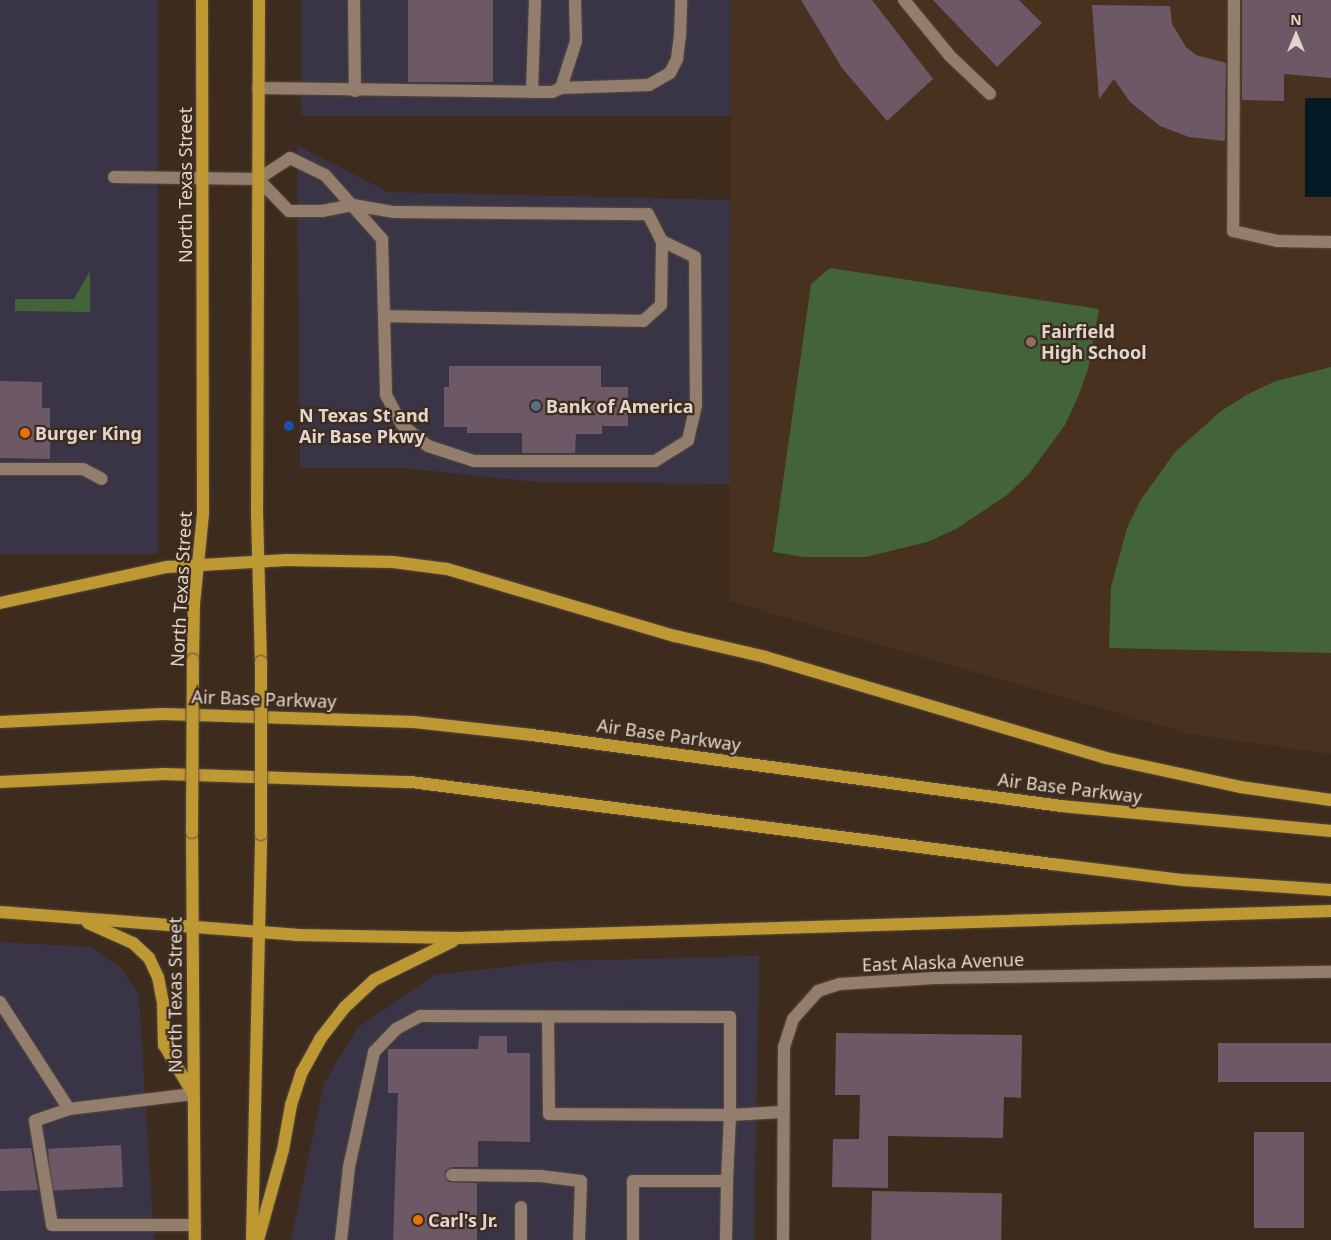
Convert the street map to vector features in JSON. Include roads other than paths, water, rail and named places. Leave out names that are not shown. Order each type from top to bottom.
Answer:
[{"type":"main road","name":"North Texas Street","points":[[195,1240],[192,832],[193,660],[198,565],[203,514],[202,0]]},
{"type":"main road","points":[[252,1240],[261,834],[261,662],[258,562],[259,0]]},
{"type":"main road","points":[[0,603],[167,567],[258,562],[392,562],[448,569],[675,636],[765,657],[1106,758],[1240,787],[1331,800]]},
{"type":"main road","name":"Air Base Parkway","points":[[0,722],[162,714],[414,722],[532,734],[1061,806],[1331,831]]},
{"type":"main road","points":[[0,782],[164,774],[411,782],[1080,868],[1183,880],[1331,890]]},
{"type":"main road","points":[[0,912],[260,932],[458,938],[1331,911]]},
{"type":"main road","points":[[74,918],[133,943],[149,958],[158,977],[163,1002],[164,1044],[193,1094]]},
{"type":"main road","points":[[258,1240],[283,1150],[291,1105],[302,1072],[320,1039],[344,1008],[374,980],[458,938]]},
{"type":"street","points":[[354,0],[355,90]]},
{"type":"street","points":[[532,92],[535,0]]},
{"type":"street","points":[[562,88],[576,41],[574,0]]},
{"type":"street","points":[[258,88],[552,92],[562,88],[649,85],[670,73],[677,59],[681,0]]},
{"type":"street","points":[[904,0],[950,56],[990,94]]},
{"type":"street","points":[[1234,0],[1233,231],[1277,241],[1331,242]]},
{"type":"street","points":[[114,177],[258,179],[290,158],[326,175],[382,238],[385,316],[383,362],[386,395],[402,424],[428,446],[474,461],[655,461],[688,440],[696,406],[695,257],[662,241]]},
{"type":"street","points":[[258,179],[290,211],[322,211],[353,205],[394,212],[648,214],[662,241],[661,305],[643,321],[385,316]]},
{"type":"street","points":[[0,469],[83,469],[102,479]]},
{"type":"street","name":"East Alaska Avenue","points":[[783,1240],[782,1112],[784,1047],[793,1019],[818,991],[840,984],[945,978],[1331,972]]},
{"type":"street","points":[[0,1002],[69,1109]]},
{"type":"street","points":[[341,1240],[349,1167],[374,1052],[396,1029],[420,1016],[730,1017],[730,1115],[726,1240]]},
{"type":"street","points":[[548,1017],[549,1114],[730,1115],[782,1112]]},
{"type":"street","points":[[193,1094],[69,1109],[35,1121],[52,1225],[195,1225]]},
{"type":"street","points":[[452,1175],[540,1176],[581,1181],[579,1240]]},
{"type":"street","points":[[633,1240],[633,1181],[727,1181]]},
{"type":"street","points":[[521,1207],[521,1240]]},
{"type":"water","points":[[1305,98],[1331,98],[1331,197],[1305,197]]},
{"type":"place","name":"Fairfield High School","points":[[1031,342]]},
{"type":"place","name":"Bank of America","points":[[536,406]]},
{"type":"place","name":"N Texas St and Air Base Pkwy","points":[[289,426]]},
{"type":"place","name":"Burger King","points":[[25,433]]},
{"type":"place","name":"Carl's Jr.","points":[[418,1220]]}]
